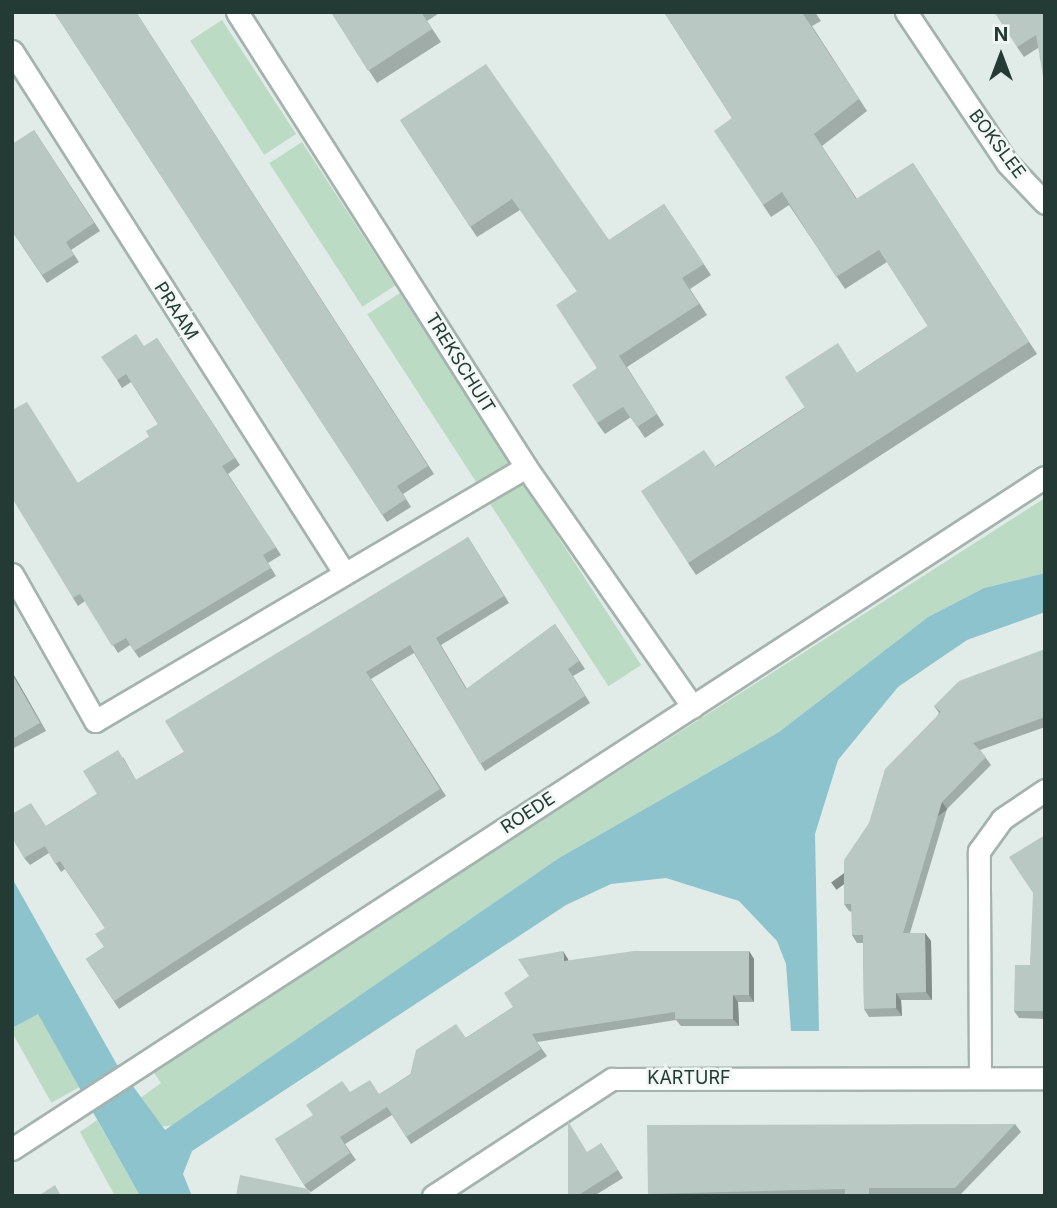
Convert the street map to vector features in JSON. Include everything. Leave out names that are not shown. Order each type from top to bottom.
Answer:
[{"type":"street","name":"TREKSCHUIT","points":[[237,12],[526,467],[693,707]]},
{"type":"street","name":"BOKSLEE","points":[[906,12],[1007,163],[1045,203]]},
{"type":"street","name":"PRAAM","points":[[12,51],[343,571]]},
{"type":"street","points":[[12,574],[95,722],[343,571],[526,467]]},
{"type":"street","name":"ROEDE","points":[[12,1149],[1045,477]]},
{"type":"street","points":[[980,1078],[979,851],[1002,819],[1045,790]]},
{"type":"street","name":"KARTURF","points":[[433,1196],[612,1079],[1045,1079]]},
{"type":"green space","points":[[222,20],[296,134],[264,155],[190,41]]},
{"type":"green space","points":[[302,142],[395,285],[362,307],[269,163]]},
{"type":"green space","points":[[400,293],[510,462],[477,484],[367,314]]},
{"type":"green space","points":[[523,483],[641,665],[608,686],[490,504]]},
{"type":"green space","points":[[1045,498],[1045,573],[984,588],[928,617],[779,732],[559,858],[175,1125],[157,1127],[139,1099],[161,1083],[152,1070]]},
{"type":"green space","points":[[38,1013],[79,1087],[51,1103],[12,1032],[12,1027]]},
{"type":"green space","points":[[97,1120],[140,1196],[115,1196],[80,1132]]},
{"type":"water","points":[[1045,573],[1045,612],[967,640],[898,687],[838,760],[815,834],[819,1031],[791,1031],[786,964],[777,941],[739,901],[666,878],[611,884],[566,905],[192,1151],[183,1174],[192,1196],[140,1196],[38,1014],[12,1028],[12,878],[116,1063],[165,1130],[559,858],[779,732],[928,617],[984,588]]},
{"type":"building","points":[[54,12],[136,12],[428,466],[397,486],[406,499],[382,515]]},
{"type":"building","points":[[331,12],[421,12],[432,29],[368,71]]},
{"type":"building","points":[[664,12],[807,12],[803,14],[859,99],[814,134],[856,199],[913,163],[1029,342],[688,563],[641,491],[704,450],[716,467],[805,408],[785,377],[838,343],[857,373],[928,326],[879,250],[836,277],[782,192],[763,205],[714,131],[732,118]]},
{"type":"building","points":[[994,12],[1045,12],[1045,88],[1036,35],[1017,47]]},
{"type":"building","points":[[486,64],[609,240],[664,204],[704,264],[682,278],[699,304],[619,356],[657,414],[637,427],[623,407],[597,423],[572,385],[597,368],[556,305],[577,291],[512,199],[470,227],[400,120]]},
{"type":"building","points":[[34,130],[94,223],[66,242],[74,255],[42,275],[12,231],[12,144]]},
{"type":"building","points":[[136,334],[144,346],[157,338],[235,458],[222,466],[276,547],[263,555],[271,568],[134,651],[126,638],[112,646],[80,594],[73,598],[12,498],[12,410],[27,402],[78,483],[149,437],[146,431],[158,424],[126,374],[117,380],[101,357]]},
{"type":"building","points":[[468,537],[504,596],[436,638],[466,689],[555,624],[579,661],[568,669],[585,696],[480,764],[410,645],[366,672],[440,789],[114,1001],[86,959],[104,947],[95,934],[105,928],[60,861],[55,864],[45,846],[24,858],[12,838],[12,814],[31,803],[46,826],[97,794],[83,771],[118,750],[136,780],[184,752],[165,721]]},
{"type":"building","points":[[1045,649],[1045,717],[973,743],[986,757],[942,802],[903,933],[925,933],[926,992],[896,993],[896,1008],[864,1009],[863,935],[852,935],[851,904],[844,904],[844,860],[869,823],[885,769],[941,712],[934,706],[959,681]]},
{"type":"building","points":[[12,674],[40,723],[12,739]]},
{"type":"building","points":[[1045,835],[1045,1011],[1014,1011],[1015,965],[1030,965],[1033,893],[1009,857]]},
{"type":"building","points":[[563,951],[564,961],[634,951],[749,951],[749,995],[733,995],[733,1019],[675,1019],[675,1012],[532,1034],[541,1049],[406,1137],[387,1107],[340,1137],[350,1153],[304,1185],[275,1139],[313,1115],[306,1105],[342,1081],[350,1092],[370,1080],[379,1094],[410,1075],[416,1050],[456,1024],[466,1038],[513,1007],[504,993],[529,976],[518,959]]},
{"type":"building","points":[[568,1121],[587,1152],[601,1143],[618,1170],[577,1196],[568,1196]]},
{"type":"building","points":[[1015,1124],[955,1188],[869,1188],[869,1196],[845,1196],[845,1189],[648,1194],[647,1125]]},
{"type":"building","points":[[240,1175],[308,1189],[312,1196],[236,1196]]},
{"type":"building","points":[[55,1185],[61,1196],[38,1196]]}]
